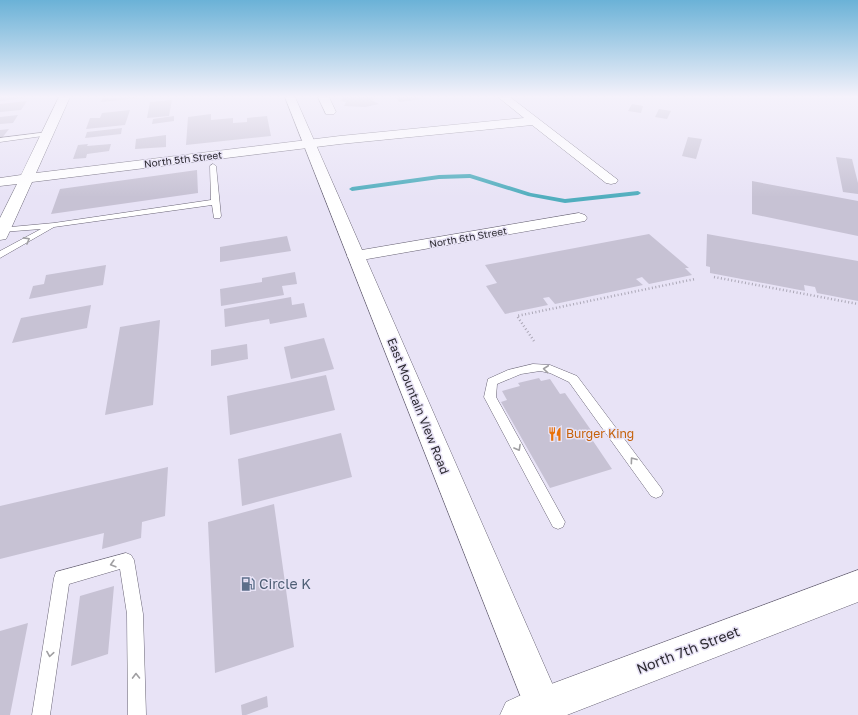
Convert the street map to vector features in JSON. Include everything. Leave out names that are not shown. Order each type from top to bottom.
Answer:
[{"type":"street","points":[[1,232],[50,130]]},
{"type":"street","name":"East Mountain View Road","points":[[304,130],[356,256],[536,712]]},
{"type":"street","name":"North 5th Street","points":[[0,182],[310,144],[448,130]]},
{"type":"street","points":[[544,130],[611,180]]},
{"type":"street","name":"North 6th Street","points":[[356,256],[579,218]]},
{"type":"street","name":"North 7th Street","points":[[536,712],[858,586]]},
{"type":"lane","points":[[0,140],[48,134]]},
{"type":"lane","points":[[213,166],[217,216]]},
{"type":"lane","points":[[1,232],[215,202]]},
{"type":"lane","points":[[0,255],[54,225]]},
{"type":"lane","points":[[558,522],[490,396],[492,382],[506,375],[524,369],[546,368],[556,370],[573,380],[656,492]]},
{"type":"lane","points":[[41,715],[62,578],[126,560],[135,614],[137,715]]},
{"type":"path","points":[[714,277],[858,304]]},
{"type":"path","points":[[534,342],[517,316],[695,279]]},
{"type":"building","points":[[0,130],[8,130],[2,138],[0,138]]},
{"type":"building","points":[[122,130],[121,134],[85,138],[87,132]]},
{"type":"building","points":[[187,130],[270,130],[271,136],[186,145]]},
{"type":"building","points":[[166,135],[166,147],[135,149],[136,139]]},
{"type":"building","points":[[688,137],[702,139],[696,159],[682,156]]},
{"type":"building","points":[[88,144],[87,146],[111,144],[109,151],[87,154],[86,158],[73,159],[78,145]]},
{"type":"building","points":[[836,157],[852,159],[858,183],[858,194],[843,192]]},
{"type":"building","points":[[197,170],[198,193],[51,214],[60,189]]},
{"type":"building","points":[[752,181],[858,201],[858,236],[752,214]]},
{"type":"building","points":[[649,234],[689,268],[685,268],[692,275],[649,284],[642,277],[636,279],[643,285],[555,304],[549,297],[543,298],[548,305],[505,314],[486,286],[497,283],[485,265]]},
{"type":"building","points":[[707,234],[858,261],[858,301],[817,293],[815,287],[804,285],[805,291],[710,273],[710,267],[706,266]]},
{"type":"building","points":[[287,236],[291,251],[220,262],[220,247]]},
{"type":"building","points":[[106,265],[103,285],[29,299],[33,286],[44,284],[46,275]]},
{"type":"building","points":[[295,272],[297,284],[282,286],[284,295],[221,306],[220,289],[262,282],[262,278]]},
{"type":"building","points":[[291,297],[292,305],[304,303],[307,317],[270,324],[269,319],[225,327],[224,309]]},
{"type":"building","points":[[91,305],[87,328],[12,343],[21,318]]},
{"type":"building","points":[[160,320],[153,405],[105,415],[120,327]]},
{"type":"building","points":[[324,338],[334,369],[291,379],[284,347]]},
{"type":"building","points":[[247,344],[248,359],[211,366],[211,350]]},
{"type":"building","points":[[326,375],[335,410],[230,435],[227,396]]},
{"type":"building","name":"Burger King","points":[[539,378],[541,381],[550,379],[560,394],[565,393],[593,433],[589,435],[612,469],[550,488],[501,402],[507,400],[502,391],[520,386],[518,383]]},
{"type":"building","points":[[341,433],[352,477],[242,506],[238,459]]},
{"type":"building","points":[[168,467],[165,516],[142,522],[141,538],[102,549],[104,533],[0,559],[0,506]]},
{"type":"building","name":"Circle K","points":[[274,504],[294,647],[215,673],[208,522]]},
{"type":"building","points":[[114,586],[108,654],[71,666],[80,596]]},
{"type":"building","points":[[28,623],[10,715],[0,715],[0,631]]},
{"type":"building","points":[[267,696],[268,707],[242,715],[241,705]]},
{"type":"waterway","points":[[352,189],[439,177],[470,176],[530,195],[565,201],[638,193]]},
{"type":"place","name":"Burger King","points":[[555,434]]},
{"type":"place","name":"Circle K","points":[[248,584]]}]
